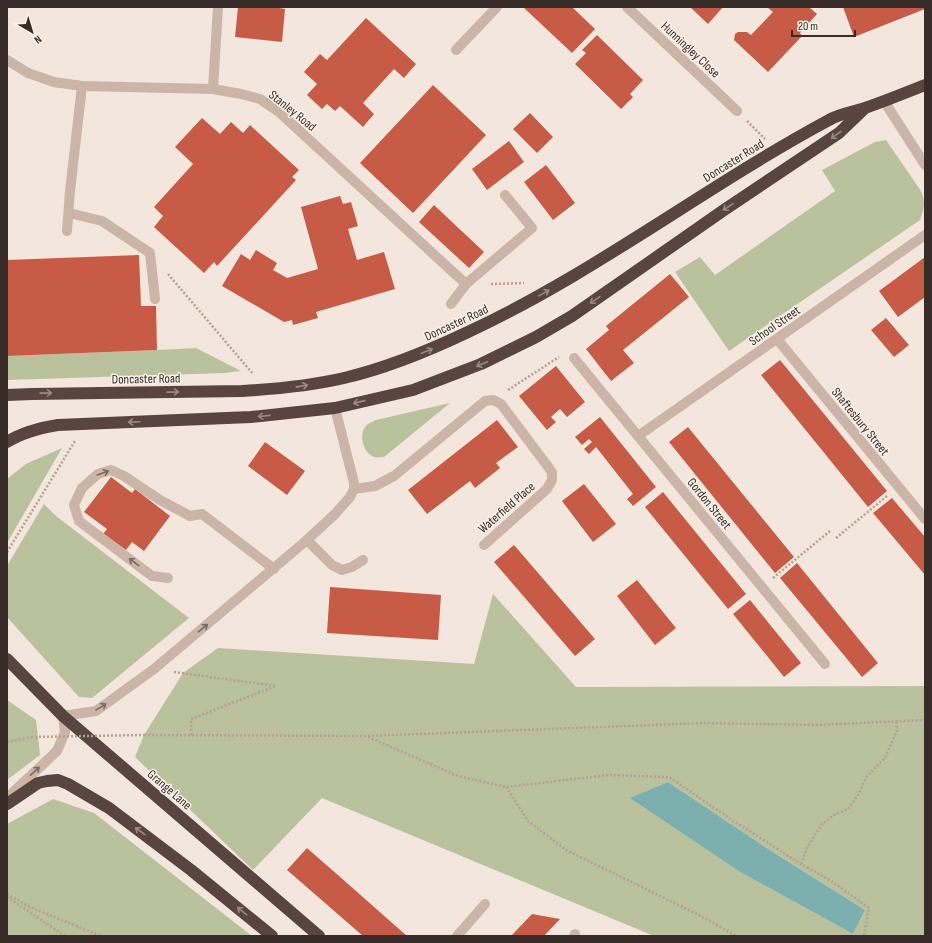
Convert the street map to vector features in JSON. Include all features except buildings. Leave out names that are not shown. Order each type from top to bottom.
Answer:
[{"type":"highway","name":"Doncaster Road","points":[[7,395],[267,390],[296,387],[338,379],[385,367],[435,348],[500,317],[562,283],[776,150],[831,118],[884,101],[925,85]]},
{"type":"highway","name":"Doncaster Road","points":[[7,442],[36,429],[58,425],[251,417],[335,408],[413,390],[482,364],[536,337],[572,316],[724,210],[839,133],[864,108]]},
{"type":"highway","name":"Grange Lane","points":[[7,659],[63,716],[319,936]]},
{"type":"highway","points":[[7,804],[38,783],[58,780],[68,784],[109,808],[191,870],[272,936]]},
{"type":"street","points":[[213,90],[218,7]]},
{"type":"street","points":[[456,50],[497,7]]},
{"type":"street","name":"Hunningley Close","points":[[627,7],[737,111]]},
{"type":"street","name":"Stanley Road","points":[[7,60],[28,73],[54,82],[82,86],[213,90],[260,99],[279,112],[466,284]]},
{"type":"street","points":[[67,231],[82,86]]},
{"type":"street","points":[[884,101],[925,165]]},
{"type":"street","points":[[451,304],[466,284],[532,228],[505,196]]},
{"type":"street","points":[[69,213],[102,221],[150,253],[154,299]]},
{"type":"street","name":"School Street","points":[[638,436],[925,236]]},
{"type":"street","name":"Shaftesbury Street","points":[[777,338],[925,519]]},
{"type":"street","name":"Gordon Street","points":[[574,358],[825,664]]},
{"type":"street","points":[[354,489],[375,486],[394,476],[485,401],[493,400]]},
{"type":"street","name":"Waterfield Place","points":[[484,544],[547,489],[552,480],[552,472],[506,410],[501,404],[493,400]]},
{"type":"street","points":[[7,798],[57,751],[65,732],[63,716],[96,711],[154,669],[274,569],[335,514],[350,497],[354,489],[354,483],[335,408]]},
{"type":"street","points":[[168,578],[152,576],[79,521],[74,505],[82,488],[98,474],[111,470],[124,476],[160,500],[190,516],[202,514],[274,569]]},
{"type":"street","points":[[307,540],[332,565],[342,570],[352,567],[362,560]]},
{"type":"street","points":[[458,936],[485,904]]},
{"type":"path","points":[[150,253],[267,390]]},
{"type":"path","points":[[466,284],[525,283]]},
{"type":"path","points":[[493,400],[535,374],[568,350],[574,358]]},
{"type":"path","points":[[7,552],[86,423]]},
{"type":"path","points":[[836,538],[898,486]]},
{"type":"path","points":[[762,587],[830,531]]},
{"type":"path","points":[[154,669],[276,686],[191,719],[191,735]]},
{"type":"path","points":[[7,742],[31,737],[144,735],[366,736],[704,723],[818,725],[925,720]]},
{"type":"path","points":[[801,864],[806,848],[821,825],[834,815],[848,809],[858,795],[867,776],[885,758],[896,732],[896,722]]},
{"type":"path","points":[[366,736],[458,776],[506,787],[608,775],[669,777],[729,818],[801,864],[833,882],[869,908],[864,936]]},
{"type":"path","points":[[506,787],[528,821],[566,850],[699,915],[736,936]]},
{"type":"path","points":[[7,894],[30,907],[101,936]]},
{"type":"path","points":[[7,897],[65,936]]},
{"type":"green space","points":[[886,140],[921,191],[924,199],[924,206],[920,220],[729,351],[675,272],[700,257],[715,275],[835,191],[822,170],[875,142]]},
{"type":"green space","points":[[196,348],[241,371],[224,373],[7,380],[7,356]]},
{"type":"green space","points":[[450,403],[384,457],[374,457],[370,455],[364,447],[362,437],[368,424],[376,420]]},
{"type":"green space","points":[[62,448],[7,543],[7,479],[26,464]]},
{"type":"green space","points":[[44,504],[56,516],[189,618],[92,698],[79,697],[7,617],[7,566]]},
{"type":"green space","points":[[493,594],[576,687],[925,686],[925,936],[654,936],[322,798],[253,870],[135,757],[144,735],[183,673],[218,648],[474,664]],"holes":[[[668,782],[765,847],[865,910],[853,934],[740,872],[631,798]]]},
{"type":"green space","points":[[7,700],[36,720],[40,755],[7,780]]},
{"type":"green space","points":[[53,799],[94,813],[252,936],[7,936],[7,824]]},
{"type":"water","points":[[668,782],[765,847],[865,910],[853,934],[740,872],[630,798]]}]
